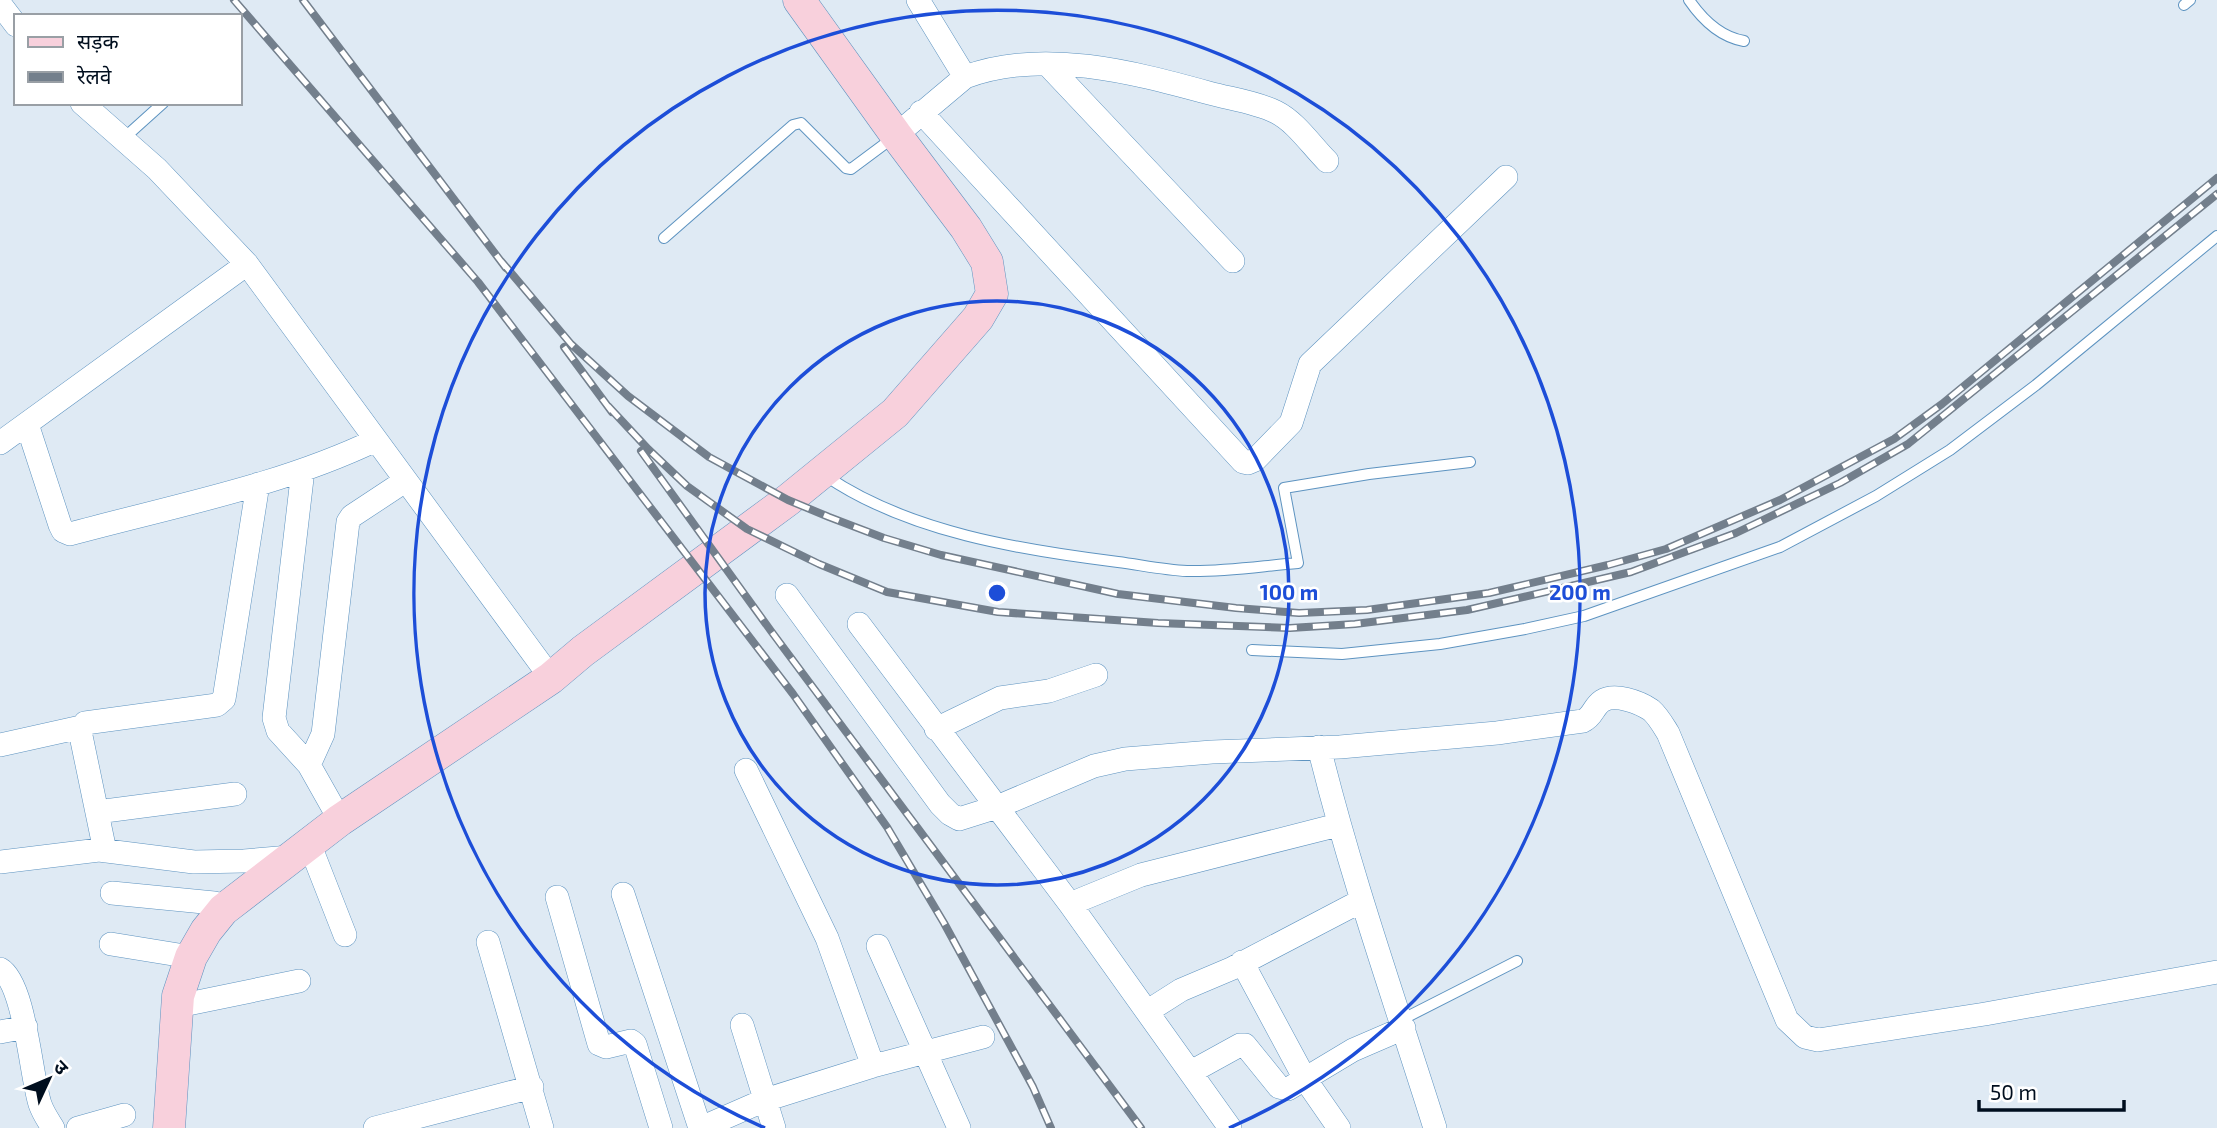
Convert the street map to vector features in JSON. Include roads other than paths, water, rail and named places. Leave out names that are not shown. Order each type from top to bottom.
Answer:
[{"type":"street","points":[[169,1128],[178,996],[191,957],[206,931],[228,906],[340,820],[551,678],[788,500],[895,413],[978,318],[992,294],[987,262],[966,228],[895,135],[799,0]]},
{"type":"street","points":[[918,0],[965,77]]},
{"type":"street","points":[[0,4],[14,22]]},
{"type":"street","points":[[895,135],[965,77],[979,72],[1047,64],[1081,65],[1118,70],[1265,108],[1286,119],[1326,161]]},
{"type":"street","points":[[1047,64],[1233,261]]},
{"type":"street","points":[[84,105],[195,206],[247,264],[551,678]]},
{"type":"street","points":[[921,112],[1243,462],[1248,463],[1255,460],[1291,423],[1310,364],[1506,177]]},
{"type":"street","points":[[0,443],[247,264]]},
{"type":"street","points":[[27,424],[60,525],[63,531],[70,534],[325,464],[376,440]]},
{"type":"street","points":[[303,470],[274,718],[278,731],[309,765],[340,820]]},
{"type":"street","points":[[309,765],[323,734],[348,523],[352,516],[405,481]]},
{"type":"street","points":[[0,745],[81,727],[85,723],[217,705],[224,699],[258,484]]},
{"type":"street","points":[[787,595],[950,814],[959,819],[997,807],[1094,766],[1125,759],[1497,733],[1583,721],[1589,719],[1599,703],[1617,698],[1642,705],[1651,711],[1668,733],[1787,1020],[1805,1037],[1818,1040],[1985,1014],[2217,972]]},
{"type":"street","points":[[859,624],[1070,904],[1230,1128]]},
{"type":"street","points":[[936,729],[1000,698],[1049,691],[1096,675]]},
{"type":"street","points":[[81,727],[106,851]]},
{"type":"street","points":[[1319,747],[1338,825],[1361,901],[1436,1128]]},
{"type":"street","points":[[746,770],[827,938],[873,1066]]},
{"type":"street","points":[[97,812],[235,794]]},
{"type":"street","points":[[1070,904],[1122,881],[1155,871],[1240,852],[1338,825]]},
{"type":"street","points":[[0,862],[86,851],[194,862],[244,861],[300,850]]},
{"type":"street","points":[[300,850],[345,935]]},
{"type":"street","points":[[112,893],[228,906]]},
{"type":"street","points":[[623,894],[701,1128],[765,1100],[873,1066],[983,1037]]},
{"type":"street","points":[[557,897],[599,1044],[606,1047],[631,1041],[637,1047],[661,1128]]},
{"type":"street","points":[[1148,1011],[1181,990],[1361,901]]},
{"type":"street","points":[[488,942],[542,1128]]},
{"type":"street","points":[[111,944],[191,957]]},
{"type":"street","points":[[878,946],[959,1128]]},
{"type":"street","points":[[1242,962],[1305,1079],[1339,1128]]},
{"type":"street","points":[[0,969],[8,976],[26,1027],[40,1105],[53,1128]]},
{"type":"street","points":[[177,1006],[299,981]]},
{"type":"street","points":[[1191,1072],[1240,1045],[1245,1045],[1283,1089],[1288,1089],[1402,1024]]},
{"type":"street","points":[[742,1025],[774,1128]]},
{"type":"street","points":[[0,1032],[26,1027]]},
{"type":"street","points":[[375,1128],[444,1119],[532,1087]]},
{"type":"street","points":[[78,1128],[124,1115]]},
{"type":"lane","points":[[1689,0],[1720,32],[1744,41]]},
{"type":"lane","points":[[123,139],[161,105]]},
{"type":"lane","points":[[664,238],[793,125],[801,123],[809,128],[846,167],[852,169],[895,135]]},
{"type":"lane","points":[[1252,650],[1342,654],[1440,644],[1525,629],[1584,616],[1780,547],[1876,496],[1950,450],[2036,385],[2217,236]]},
{"type":"lane","points":[[820,472],[879,505],[956,533],[1076,557],[1186,571],[1298,563],[1284,488],[1470,461]]},
{"type":"lane","points":[[1402,1024],[1517,961]]},
{"type":"railway","points":[[234,0],[478,282],[793,694],[887,827],[944,923],[1033,1087],[1051,1128]]},
{"type":"railway","points":[[303,0],[506,268]]},
{"type":"railway","points":[[501,261],[571,344],[628,396],[709,457],[788,500],[829,517],[884,538],[941,555],[1118,594],[1299,613],[1367,610],[1489,593],[1608,565],[1666,549],[1780,500],[1894,439],[1942,404],[2217,178]]},
{"type":"railway","points":[[608,406],[687,486],[747,529],[819,564],[887,592],[998,612],[1158,623],[1290,628],[1355,624],[1467,610],[1631,572],[1736,533],[1840,483],[1908,444],[2217,194]]},
{"type":"railway","points":[[564,347],[612,412]]},
{"type":"railway","points":[[641,451],[771,631],[1141,1128]]}]
